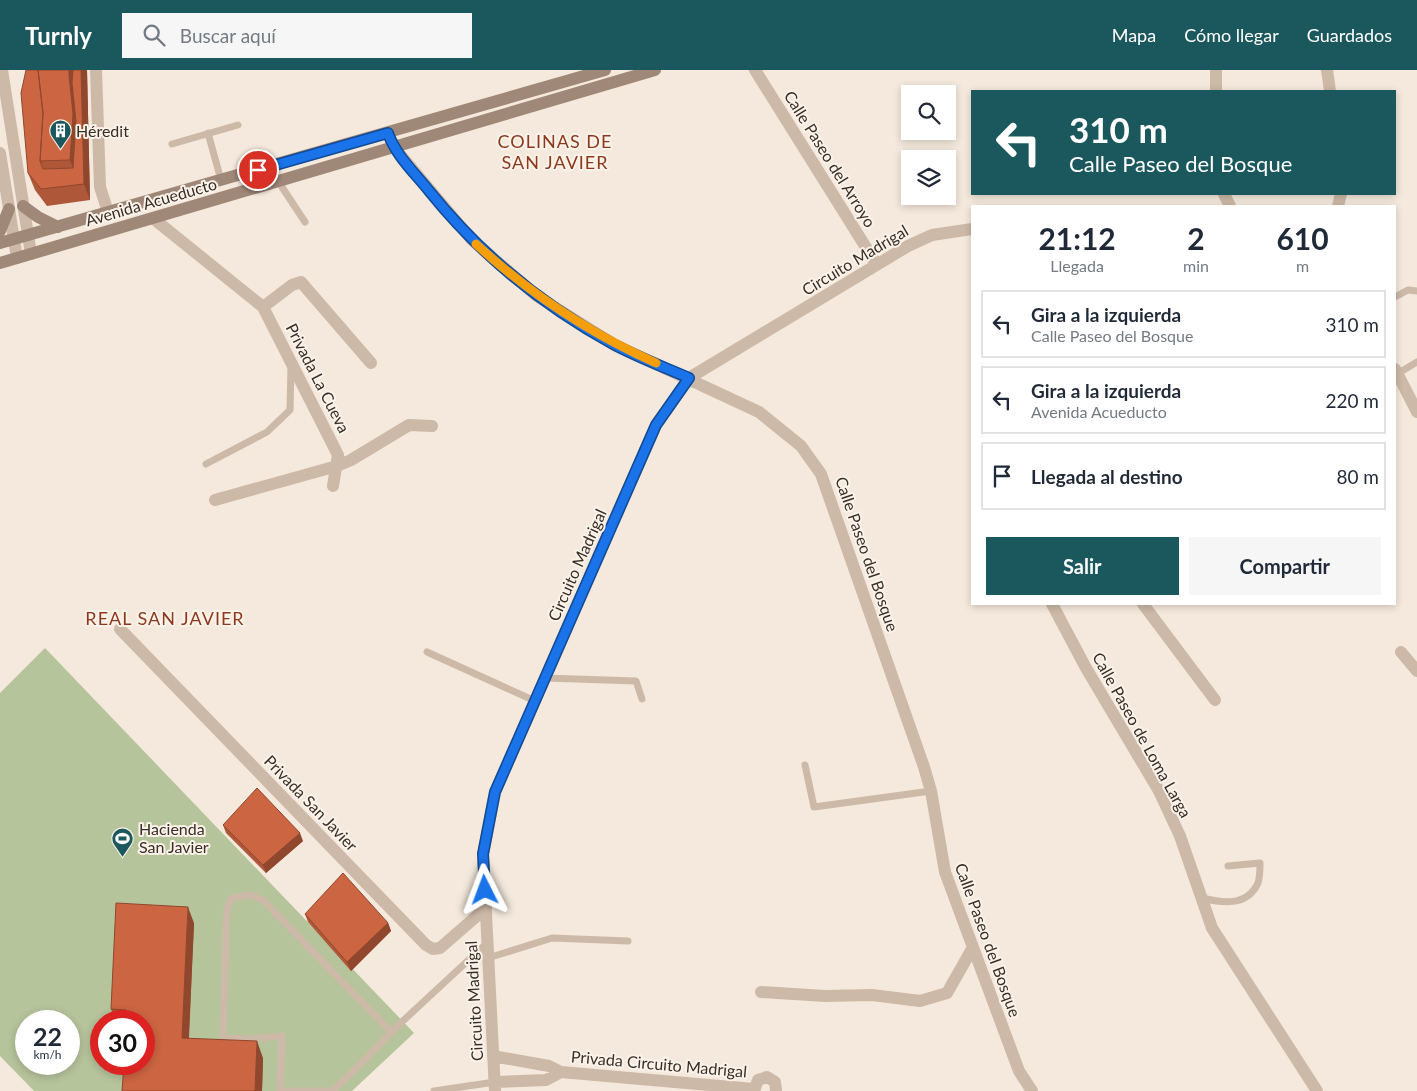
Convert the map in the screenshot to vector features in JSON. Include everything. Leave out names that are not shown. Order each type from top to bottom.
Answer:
[{"type":"main road","name":"Avenida Acueducto","points":[[0,244],[605,70]]},
{"type":"main road","name":"Avenida Acueducto","points":[[0,263],[655,70]]},
{"type":"main road","points":[[22,206],[38,218],[58,226]]},
{"type":"main road","points":[[130,206],[134,224]]},
{"type":"main road","points":[[0,231],[9,209]]},
{"type":"street","points":[[96,70],[100,187],[108,212]]},
{"type":"street","name":"Calle Paseo del Arroyo","points":[[755,70],[877,265]]},
{"type":"street","points":[[1216,70],[1216,90]]},
{"type":"street","points":[[1327,70],[1330,90]]},
{"type":"street","points":[[2,76],[30,254]]},
{"type":"street","name":"Calle Paseo del Bosque","points":[[388,133],[393,146],[472,240],[530,290],[577,323],[615,345],[759,412],[801,446],[821,474],[931,791],[945,872],[972,949],[1019,1071],[1032,1091]]},
{"type":"street","points":[[0,153],[17,258]]},
{"type":"street","name":"Privada La Cueva","points":[[154,218],[263,307],[338,455],[333,486]]},
{"type":"street","name":"Circuito Madrigal","points":[[495,1087],[483,854],[495,792],[656,425],[689,378],[877,265],[932,235],[971,229]]},
{"type":"street","points":[[263,307],[292,285],[301,282],[371,363]]},
{"type":"street","points":[[1396,371],[1417,412]]},
{"type":"street","points":[[215,500],[337,466],[352,460],[409,425],[432,426]]},
{"type":"street","name":"Calle Paseo de Loma Larga","points":[[1053,605],[1086,668],[1159,791],[1180,836],[1212,928],[1317,1091]]},
{"type":"street","points":[[1145,605],[1215,700]]},
{"type":"street","name":"Privada San Javier","points":[[120,629],[426,945],[433,949],[440,948],[486,908]]},
{"type":"street","points":[[1400,652],[1417,671]]},
{"type":"street","points":[[761,992],[825,996],[872,995],[920,1001],[947,993],[972,949]]},
{"type":"street","name":"Privada Circuito Madrigal","points":[[493,1056],[549,1066],[561,1072],[754,1090]]},
{"type":"street","name":"Privada Circuito Madrigal","points":[[495,1087],[546,1080],[561,1072]]},
{"type":"street","points":[[754,1090],[758,1080],[767,1077],[775,1082],[776,1091]]},
{"type":"lane","points":[[172,144],[238,124]]},
{"type":"lane","points":[[208,133],[221,180]]},
{"type":"lane","points":[[278,181],[305,222]]},
{"type":"lane","points":[[1396,296],[1408,290],[1417,291]]},
{"type":"lane","points":[[206,464],[267,432],[290,410],[291,361]]},
{"type":"lane","points":[[1396,371],[1417,362]]},
{"type":"lane","points":[[427,652],[535,701]]},
{"type":"lane","points":[[545,678],[636,681],[642,699]]},
{"type":"lane","points":[[805,765],[814,807],[931,791]]},
{"type":"lane","points":[[1201,898],[1224,904],[1244,898],[1258,883],[1260,863],[1228,866]]},
{"type":"lane","points":[[391,1032],[263,900],[250,895],[232,898],[227,908],[223,1038],[248,1039],[282,1036],[280,1091],[332,1091],[391,1032],[488,942]]},
{"type":"lane","points":[[488,958],[552,938],[628,941]]},
{"type":"lane","points":[[434,1091],[495,1087]]},
{"type":"green space","name":"Hacienda San Javier","points":[[45,648],[414,1033],[352,1091],[34,1091],[18,1075],[80,1075],[80,1010],[15,1010],[15,1071],[0,1056],[0,693]]},
{"type":"building","points":[[26,70],[38,70],[43,113],[40,161],[43,169],[73,168],[76,121],[72,83],[73,70],[81,70],[84,184],[41,189],[28,173],[21,93]]},
{"type":"building","points":[[38,70],[69,70],[73,114],[70,160],[40,161],[43,113]]},
{"type":"building","points":[[257,788],[300,833],[263,865],[223,825]]},
{"type":"building","points":[[343,873],[388,923],[347,962],[305,914]]},
{"type":"building","points":[[116,903],[188,907],[182,1038],[257,1041],[255,1091],[122,1091],[123,1075],[155,1075],[155,1010],[111,1009]]},
{"type":"slow traffic","points":[[476,244],[503,269],[537,296],[577,323],[615,345],[656,363]]},
{"type":"place","name":"Héredit","points":[[60,150]]},
{"type":"place","name":"Hacienda San Javier","points":[[123,857]]},
{"type":"district","name":"COLINAS DE SAN JAVIER","points":[[555,152]]},
{"type":"district","name":"REAL SAN JAVIER","points":[[165,619]]},
{"type":"route","points":[[258,170],[388,133],[393,146],[444,210],[503,269],[537,296],[577,323],[615,345],[689,378],[656,425],[495,792],[483,854],[485,890]]}]
